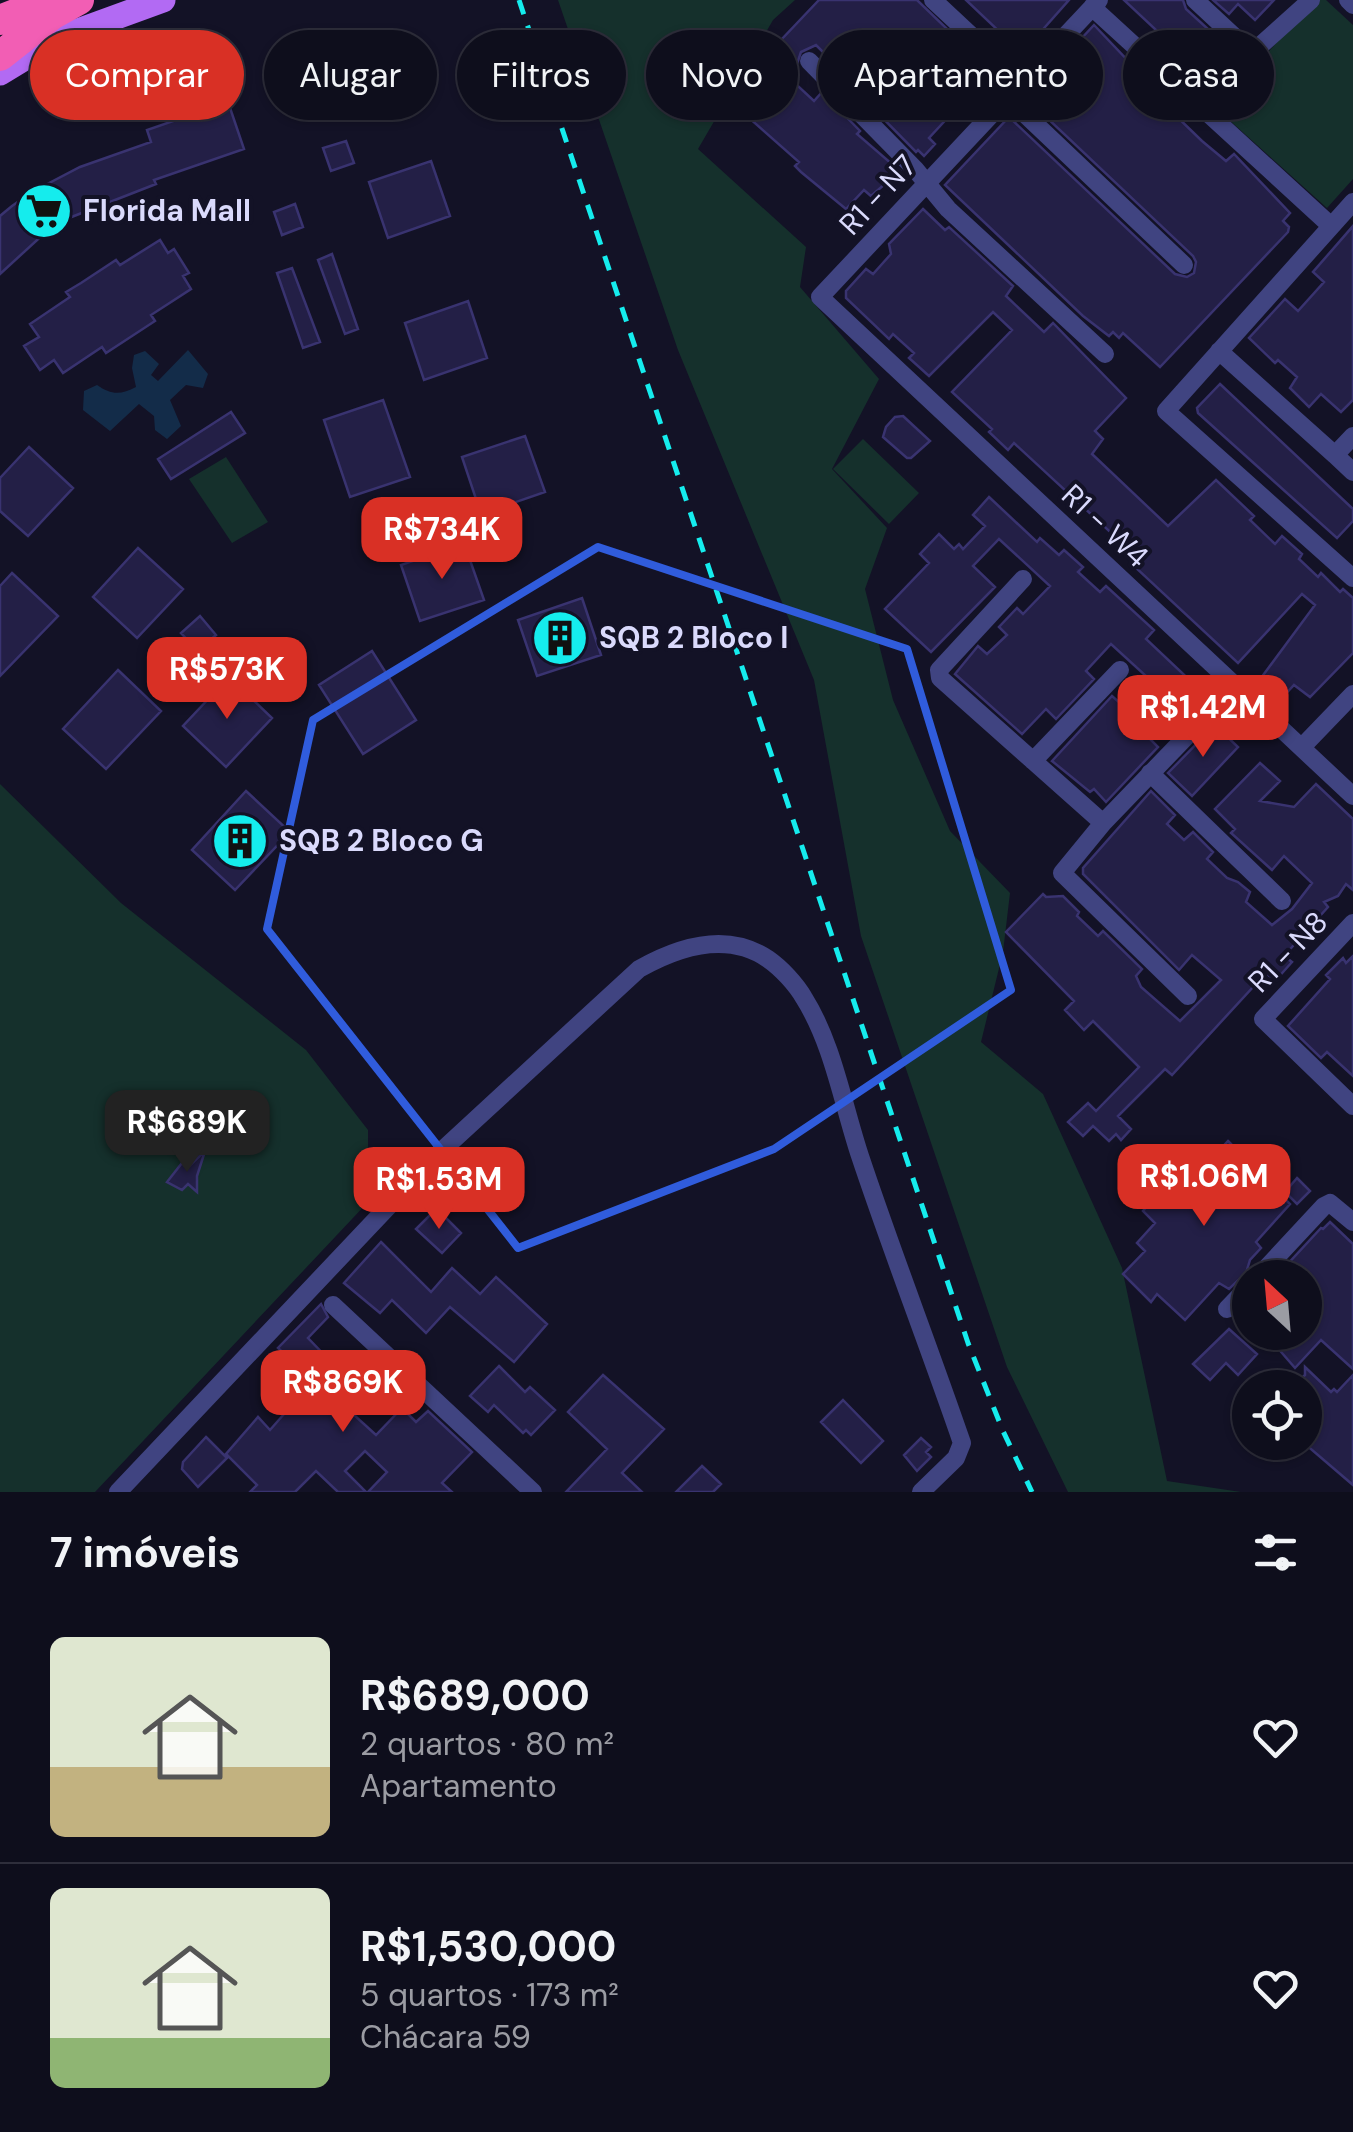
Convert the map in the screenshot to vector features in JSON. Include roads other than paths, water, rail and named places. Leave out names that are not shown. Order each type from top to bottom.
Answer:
[{"type":"highway","points":[[0,20],[50,0]]},
{"type":"highway","points":[[0,56],[52,15],[79,0]]},
{"type":"main road","points":[[0,74],[56,39],[163,0]]},
{"type":"street","points":[[933,0],[965,30]]},
{"type":"street","points":[[1195,0],[1252,53],[1310,0]]},
{"type":"street","points":[[1096,4],[1330,225]]},
{"type":"street","name":"R1 - N7","points":[[1071,30],[1096,4]]},
{"type":"street","points":[[809,61],[915,169],[948,209],[1105,354]]},
{"type":"street","name":"R1 - N7","points":[[820,297],[986,120]]},
{"type":"street","points":[[1031,120],[1184,265]]},
{"type":"street","points":[[1350,571],[1166,412],[1353,202]]},
{"type":"street","name":"R1 - W4","points":[[820,297],[1353,796]]},
{"type":"street","points":[[1219,351],[1353,472]]},
{"type":"street","points":[[1335,456],[1353,436]]},
{"type":"street","points":[[1023,579],[939,674],[1103,822]]},
{"type":"street","points":[[1033,761],[1120,670]]},
{"type":"street","points":[[1188,996],[1064,878],[1064,869],[1103,822],[1236,685]]},
{"type":"street","points":[[1302,747],[1353,694]]},
{"type":"street","points":[[1150,773],[1282,901]]},
{"type":"street","name":"R1 - N8","points":[[1353,924],[1263,1019],[1353,1106]]},
{"type":"street","points":[[118,1492],[436,1156],[639,969],[666,954],[717,944],[739,946],[767,958],[787,976],[805,998],[827,1051],[860,1157],[962,1443],[956,1458],[921,1492]]},
{"type":"street","points":[[1274,1260],[1330,1202],[1353,1222]]},
{"type":"street","points":[[1228,1309],[1232,1305]]},
{"type":"street","points":[[334,1306],[533,1492]]},
{"type":"water","points":[[188,350],[208,374],[203,388],[186,385],[170,400],[181,426],[167,439],[155,430],[154,416],[139,404],[110,431],[83,410],[84,391],[97,385],[116,393],[136,387],[134,355],[145,351],[159,364],[151,375],[158,381]]},
{"type":"railway","points":[[519,0],[968,1343],[1032,1492]]},
{"type":"place","name":"Florida Mall","points":[[44,211]]},
{"type":"place","name":"SQB 2 Bloco I","points":[[560,638]]},
{"type":"place","name":"SQB 2 Bloco G","points":[[240,841]]}]
